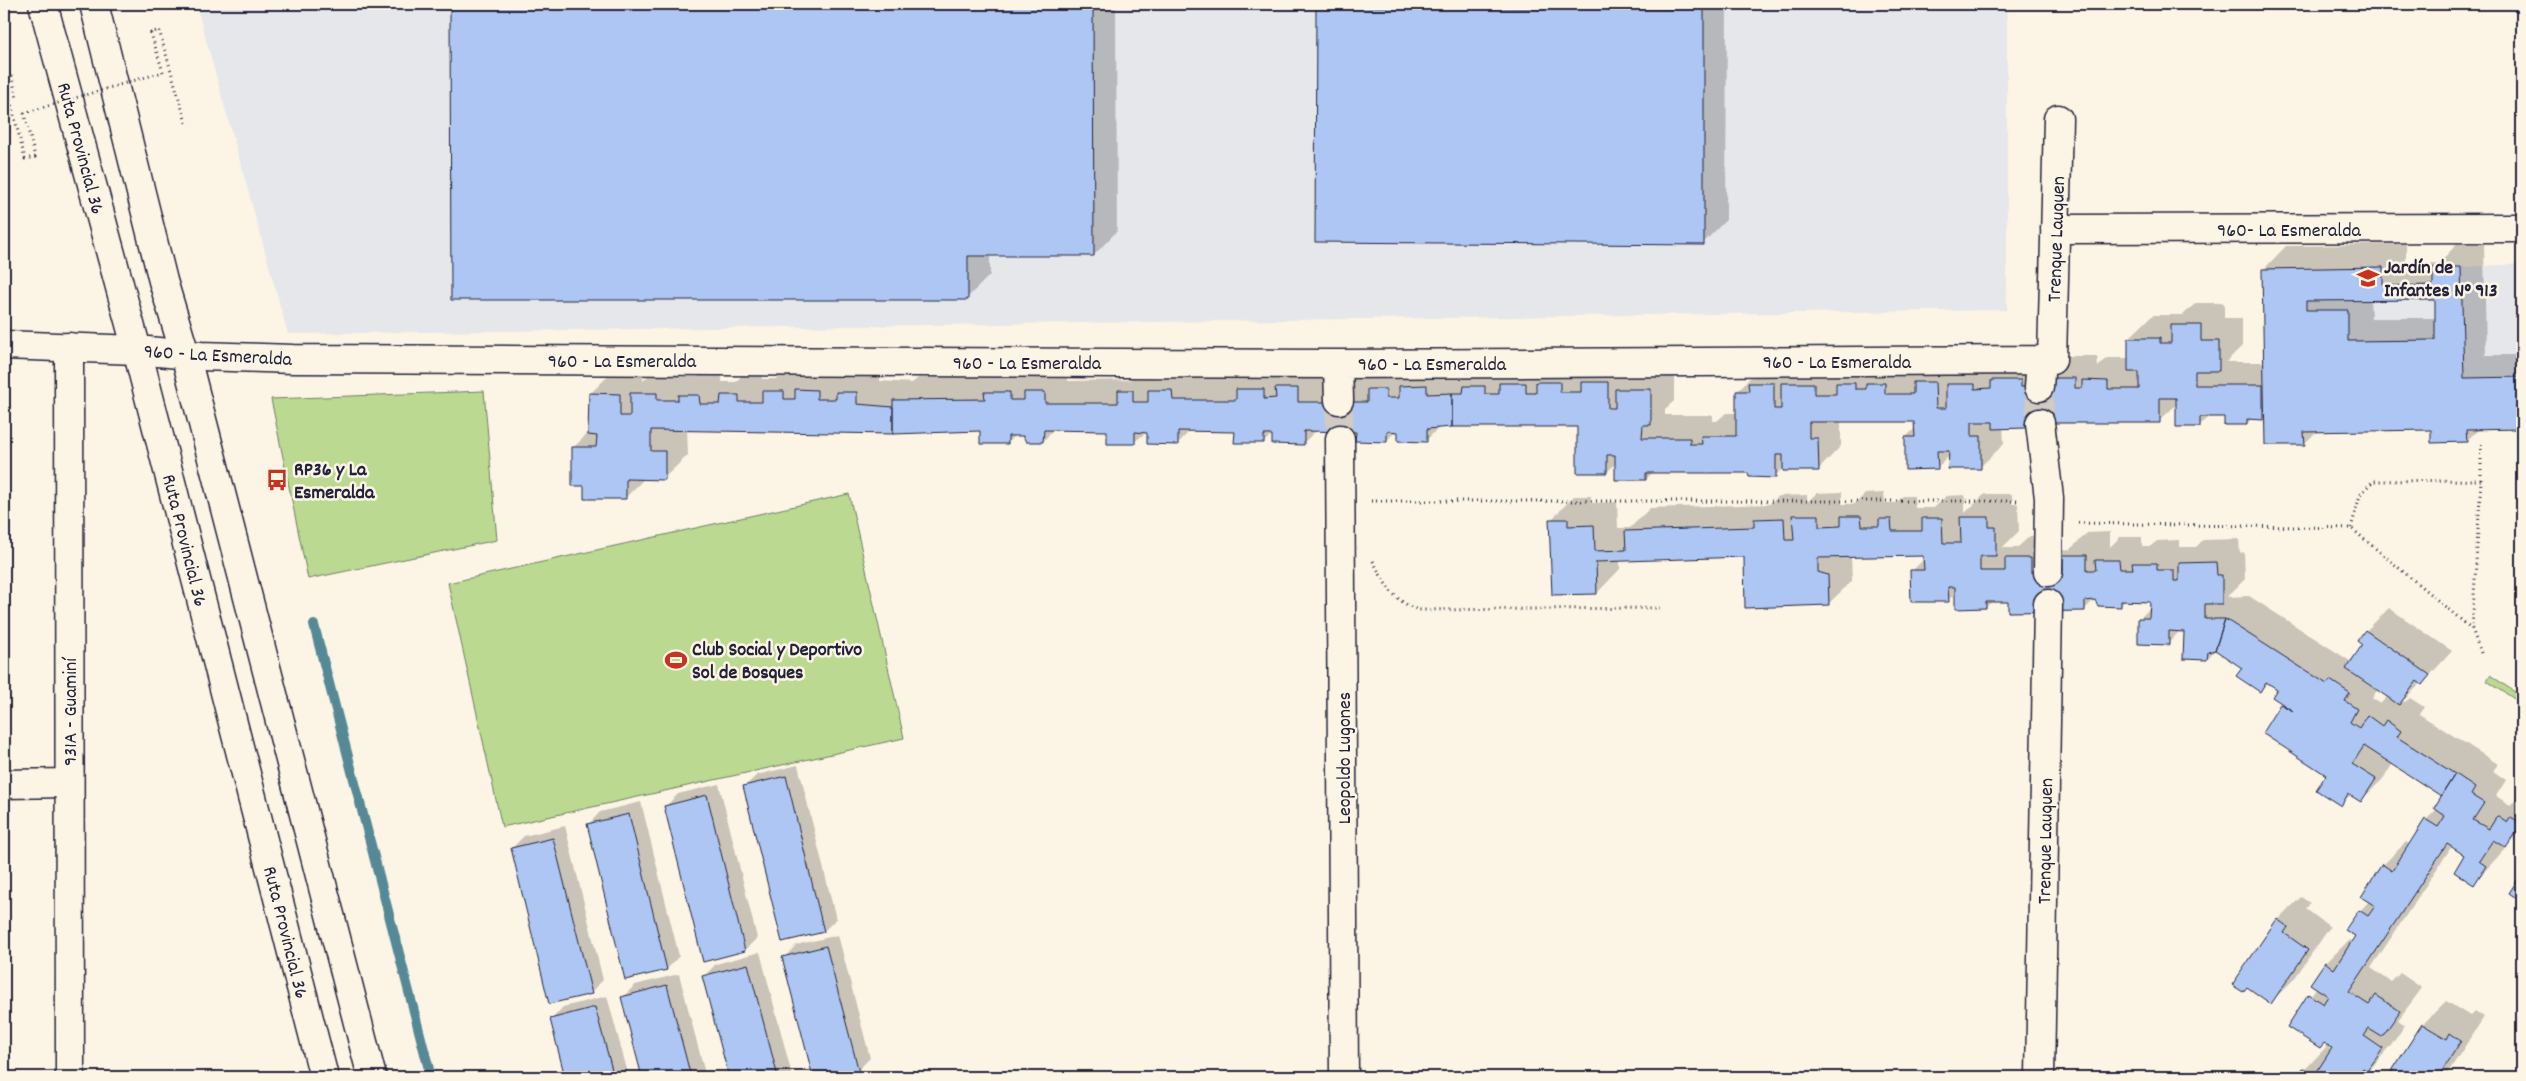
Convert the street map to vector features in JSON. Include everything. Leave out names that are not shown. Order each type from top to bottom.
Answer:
[{"type":"street","name":"Ruta Provincial 36","points":[[43,4],[137,350],[324,1077]]},
{"type":"street","points":[[94,4],[163,281],[185,354],[372,1077]]},
{"type":"street","name":"Trenque Lauquen","points":[[2039,387],[2046,360],[2055,229],[2058,119]]},
{"type":"street","name":"960- La Esmeralda","points":[[2055,229],[2522,228]]},
{"type":"street","name":"960 - La Esmeralda","points":[[4,345],[69,346],[293,359],[1338,364],[2046,360]]},
{"type":"street","name":"931A - Guaminí","points":[[69,346],[70,1077]]},
{"type":"street","points":[[1338,364],[1339,400]]},
{"type":"street","points":[[2040,423],[2049,498],[2048,572]]},
{"type":"street","name":"Leopoldo Lugones","points":[[1340,439],[1344,1077]]},
{"type":"street","name":"Trenque Lauquen","points":[[2040,1077],[2048,604]]},
{"type":"street","points":[[4,784],[69,783]]},
{"type":"path","points":[[4,64],[25,159],[35,157],[24,112],[163,72],[151,33],[159,30],[187,126]]},
{"type":"path","points":[[5,75],[10,73],[17,98]]},
{"type":"path","points":[[2481,654],[2472,629],[2482,480],[2482,440]]},
{"type":"path","points":[[2351,528],[2360,495],[2373,481],[2482,480]]},
{"type":"path","points":[[1370,501],[2016,500],[2068,523],[2351,528],[2472,629]]},
{"type":"path","points":[[1342,533],[1360,542],[1394,596],[1418,610],[1660,608]]},
{"type":"shaded area","points":[[196,4],[2007,4],[2007,310],[288,334]]},
{"type":"shaded area","points":[[2522,264],[2522,377],[2464,378],[2461,267]]},
{"type":"shaded area","points":[[2435,300],[2435,340],[2348,341],[2306,310],[2306,301]]},
{"type":"green space","points":[[484,391],[497,540],[308,579],[271,399]]},
{"type":"green space","name":"Club Social y Deportivo Sol de Bosques","points":[[849,494],[904,738],[502,827],[448,583]]},
{"type":"green space","points":[[2490,675],[2522,697],[2522,704],[2487,681]]},
{"type":"building","points":[[450,4],[1093,4],[1094,256],[968,256],[968,300],[451,300]]},
{"type":"building","points":[[1316,6],[1704,9],[1704,245],[1315,242]]},
{"type":"building","points":[[2383,267],[2383,286],[2433,285],[2433,267],[2461,267],[2464,378],[2522,377],[2522,429],[2466,430],[2467,442],[2431,443],[2431,430],[2304,432],[2305,445],[2265,445],[2262,269]],"holes":[[[2435,300],[2435,340],[2348,341],[2348,310],[2306,310],[2306,301]]]},
{"type":"building","points":[[2171,325],[2201,325],[2201,341],[2219,341],[2219,371],[2195,371],[2195,385],[2263,385],[2263,420],[2247,419],[2247,425],[2224,425],[2224,417],[2200,417],[2200,427],[2176,427],[2176,398],[2160,398],[2160,423],[2025,423],[2025,428],[1993,429],[1993,422],[1972,422],[1972,436],[1981,436],[1981,469],[1948,469],[1949,451],[1937,451],[1938,469],[1905,470],[1905,437],[1915,437],[1914,422],[1809,422],[1809,438],[1818,438],[1819,471],[1783,471],[1783,455],[1776,455],[1776,478],[1749,477],[1748,473],[1646,473],[1646,480],[1615,480],[1615,455],[1607,455],[1607,473],[1577,473],[1577,427],[1452,427],[1452,393],[1463,393],[1464,386],[1485,386],[1485,394],[1499,394],[1499,383],[1526,383],[1526,393],[1536,393],[1536,382],[1560,382],[1560,392],[1581,392],[1581,382],[1608,382],[1608,408],[1615,408],[1615,389],[1651,389],[1651,425],[1643,425],[1642,438],[1690,438],[1690,444],[1702,444],[1701,436],[1736,436],[1736,391],[1749,391],[1748,383],[1774,383],[1774,409],[1781,409],[1781,383],[1814,383],[1814,394],[1836,394],[1836,383],[1855,383],[1855,389],[1866,389],[1866,383],[1885,383],[1885,394],[1913,394],[1913,382],[1935,382],[1936,408],[1946,408],[1946,384],[1975,384],[1975,389],[1991,388],[1991,380],[2021,380],[2021,387],[2043,387],[2043,378],[2075,378],[2075,388],[2082,388],[2082,380],[2108,381],[2108,389],[2139,389],[2139,372],[2128,372],[2128,338],[2160,338],[2160,343],[2171,343]]},
{"type":"building","points":[[1427,385],[1427,394],[1452,393],[1452,427],[1427,429],[1427,442],[1398,441],[1398,432],[1387,431],[1387,442],[1355,441],[1356,432],[1304,431],[1304,445],[1272,444],[1272,435],[1264,435],[1264,443],[1234,443],[1235,432],[1178,431],[1178,445],[1147,444],[1147,433],[1135,432],[1135,444],[1107,444],[1107,431],[1044,430],[1043,442],[1026,442],[1023,436],[1008,436],[1008,444],[980,444],[980,431],[893,434],[893,400],[985,399],[984,392],[1010,392],[1010,400],[1024,400],[1024,392],[1045,392],[1045,403],[1118,403],[1118,390],[1133,390],[1133,402],[1148,402],[1148,390],[1172,390],[1173,400],[1236,400],[1236,389],[1264,389],[1264,399],[1276,398],[1275,388],[1298,388],[1298,402],[1367,402],[1367,389],[1386,389],[1386,398],[1399,398],[1399,386]]},
{"type":"building","points":[[795,389],[817,390],[817,399],[836,399],[836,392],[857,392],[857,404],[893,407],[893,434],[651,430],[651,451],[665,451],[665,480],[626,479],[626,499],[584,499],[584,486],[572,486],[572,447],[596,447],[597,436],[588,435],[589,393],[620,394],[620,416],[630,416],[630,393],[657,393],[657,400],[678,400],[678,395],[699,395],[700,404],[720,404],[721,395],[739,395],[739,402],[762,402],[762,391],[784,391],[784,399],[795,399]]},
{"type":"building","points":[[1792,515],[1819,515],[1819,527],[1841,526],[1841,516],[1861,516],[1862,526],[1879,526],[1879,519],[1891,519],[1892,531],[1922,531],[1922,518],[1942,518],[1943,543],[1961,543],[1960,517],[1989,517],[1989,527],[1996,527],[1996,556],[1980,556],[1980,571],[2005,571],[2005,558],[2031,558],[2031,572],[2063,572],[2063,555],[2087,555],[2087,570],[2096,570],[2095,560],[2119,560],[2120,569],[2133,569],[2132,563],[2157,563],[2157,570],[2174,570],[2174,581],[2179,581],[2179,563],[2216,562],[2217,575],[2222,575],[2222,604],[2205,604],[2205,619],[2225,619],[2215,650],[2208,652],[2207,660],[2183,659],[2184,632],[2169,631],[2169,645],[2138,644],[2138,618],[2149,618],[2150,602],[2121,601],[2121,607],[2098,606],[2095,600],[2085,601],[2085,611],[2008,612],[2008,602],[1986,602],[1986,608],[1955,609],[1955,587],[1948,587],[1949,602],[1911,602],[1910,570],[1924,570],[1923,556],[1818,558],[1818,572],[1828,575],[1829,605],[1745,608],[1744,557],[1596,562],[1597,594],[1552,595],[1549,519],[1568,519],[1568,526],[1594,525],[1595,551],[1626,550],[1625,531],[1754,527],[1754,519],[1784,518],[1785,540],[1794,540]]},
{"type":"building","points":[[2225,619],[2327,684],[2330,680],[2350,693],[2345,701],[2357,709],[2350,722],[2359,728],[2367,715],[2382,726],[2386,720],[2401,731],[2397,737],[2455,774],[2441,796],[2364,746],[2352,764],[2376,779],[2361,802],[2348,794],[2341,806],[2316,790],[2326,775],[2262,733],[2280,704],[2293,711],[2272,697],[2277,689],[2266,682],[2260,692],[2236,676],[2242,668],[2215,650]]},
{"type":"building","points":[[2365,630],[2430,675],[2422,685],[2417,681],[2399,705],[2346,669],[2362,645],[2357,641]]},
{"type":"building","points":[[2455,774],[2475,788],[2471,795],[2484,803],[2473,820],[2489,829],[2497,816],[2507,823],[2511,817],[2522,824],[2506,848],[2493,840],[2479,861],[2486,866],[2474,885],[2454,872],[2464,855],[2447,844],[2349,992],[2369,1005],[2376,995],[2400,1011],[2382,1037],[2369,1029],[2364,1036],[2383,1049],[2367,1071],[2363,1068],[2356,1077],[2297,1077],[2303,1068],[2314,1076],[2332,1048],[2324,1043],[2320,1048],[2287,1027],[2308,994],[2323,1004],[2328,996],[2310,984],[2325,962],[2334,969],[2355,936],[2345,930],[2359,910],[2368,916],[2375,906],[2361,897],[2382,864],[2392,871],[2425,819],[2438,827],[2445,816],[2434,808]]},
{"type":"building","points":[[786,776],[824,932],[782,942],[743,786]]},
{"type":"building","points":[[707,795],[745,951],[703,962],[664,806]]},
{"type":"building","points":[[629,814],[667,970],[625,980],[587,824]]},
{"type":"building","points":[[553,838],[592,994],[549,1004],[511,848]]},
{"type":"building","points":[[2522,873],[2522,902],[2509,893]]},
{"type":"building","points":[[2277,919],[2288,927],[2284,933],[2308,950],[2271,1004],[2247,987],[2243,992],[2232,985]]},
{"type":"building","points":[[826,946],[859,1072],[836,1077],[813,1077],[782,957]]},
{"type":"building","points":[[748,964],[778,1077],[729,1077],[702,976]]},
{"type":"building","points":[[667,985],[691,1077],[642,1077],[621,997]]},
{"type":"building","points":[[595,1007],[614,1077],[565,1077],[550,1019]]},
{"type":"building","points":[[2422,1024],[2447,1039],[2450,1033],[2461,1041],[2438,1077],[2388,1077]]},
{"type":"waterway","points":[[314,625],[431,1077]]},
{"type":"tunnel","points":[[2039,387],[2040,423]]},
{"type":"tunnel","points":[[1339,400],[1340,439]]},
{"type":"place","name":"Jardín de Infantes N° 913","points":[[2368,278]]},
{"type":"place","name":"RP36 y La Esmeralda","points":[[277,480]]},
{"type":"place","name":"Club Social y Deportivo Sol de Bosques","points":[[676,660]]}]
